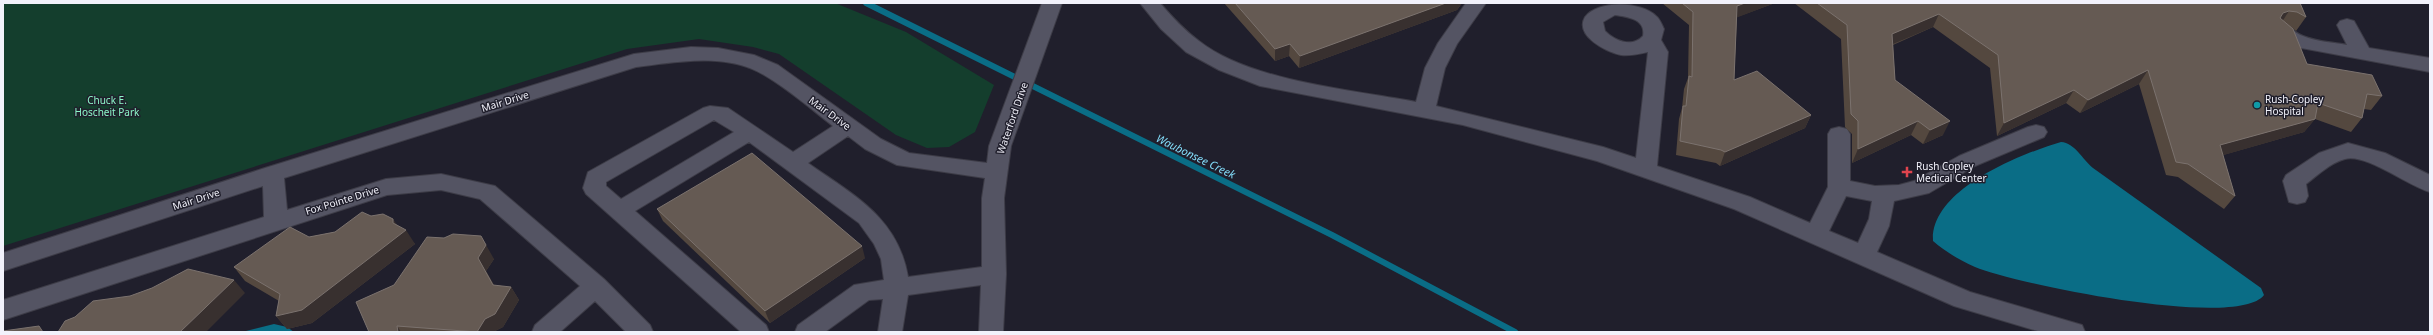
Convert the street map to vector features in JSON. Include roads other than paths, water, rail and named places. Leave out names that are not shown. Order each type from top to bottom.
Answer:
[{"type":"street","name":"Waterford Drive","points":[[991,332],[994,274],[993,228],[995,172],[1005,131],[1052,3]]},
{"type":"street","points":[[1150,3],[1168,25],[1193,47],[1226,65],[1267,81],[1311,91],[1425,110],[1535,136],[1646,169],[1742,203],[1963,299],[2073,332]]},
{"type":"street","points":[[1425,110],[1435,68],[1448,43],[1476,3]]},
{"type":"street","points":[[2347,25],[2362,54]]},
{"type":"street","points":[[2282,31],[2296,41],[2430,65]]},
{"type":"street","points":[[1646,169],[1658,52],[1652,41]]},
{"type":"street","name":"Mair Drive","points":[[3,262],[273,174],[634,61],[691,54],[718,55],[747,60],[771,70],[873,144],[905,160],[995,172]]},
{"type":"street","points":[[757,332],[594,188],[596,178],[710,113],[721,113],[750,132],[867,217],[884,240],[893,259],[897,286],[890,332]]},
{"type":"street","points":[[793,163],[848,126]]},
{"type":"street","points":[[620,210],[750,132]]},
{"type":"street","points":[[1839,187],[1883,194],[1899,193],[1921,187],[1967,161],[2036,132]]},
{"type":"street","points":[[1815,235],[1839,187],[1840,134]]},
{"type":"street","points":[[2297,196],[2294,181],[2336,154],[2348,150],[2366,154],[2430,184]]},
{"type":"street","points":[[273,174],[276,221]]},
{"type":"street","name":"Fox Pointe Drive","points":[[3,310],[276,221],[386,187],[441,182],[487,192],[596,286],[641,332]]},
{"type":"street","points":[[1863,256],[1884,210],[1883,194]]},
{"type":"street","points":[[806,332],[863,292],[897,286],[994,274]]},
{"type":"street","points":[[544,332],[596,286]]},
{"type":"water","points":[[2061,142],[2070,145],[2093,168],[2261,288],[2264,295],[2246,305],[2214,308],[2172,306],[2078,293],[1998,275],[1975,267],[1964,262],[1933,241],[1936,223],[1946,206],[1961,190],[1980,177],[2002,165],[2023,155]]},
{"type":"water","points":[[274,324],[287,327],[294,332],[242,332]]},
{"type":"waterway","name":"Waubonsee Creek","points":[[866,3],[1332,235],[1515,332]]},
{"type":"place","name":"Rush-Copley Hospital","points":[[2257,105]]},
{"type":"place","name":"Rush Copley Medical Center","points":[[1907,172]]},
{"type":"park label","name":"Chuck E. Hoscheit Park","points":[[107,106]]}]
